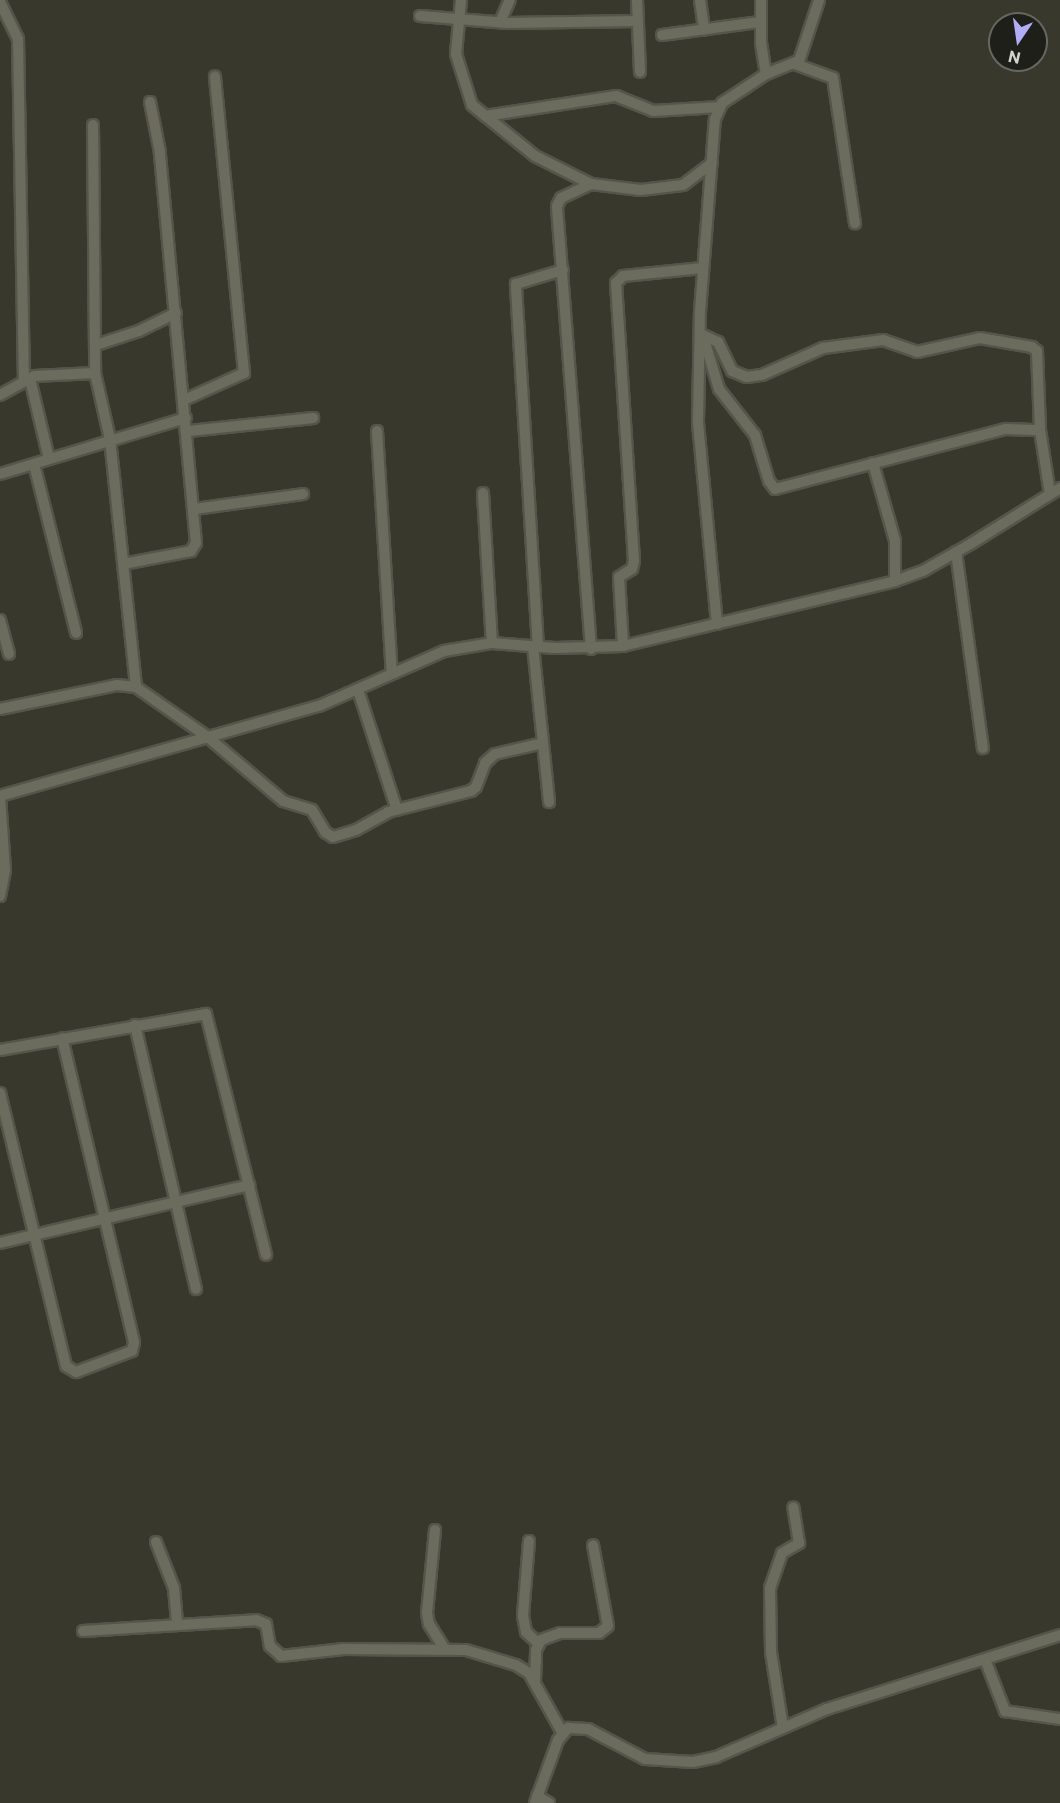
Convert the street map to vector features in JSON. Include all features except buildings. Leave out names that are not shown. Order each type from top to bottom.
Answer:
[{"type":"street","points":[[461,0],[456,54],[465,90],[472,105],[535,156],[591,184],[641,190],[675,187],[691,182],[712,163]]},
{"type":"street","points":[[500,22],[510,0]]},
{"type":"street","points":[[637,0],[640,72]]},
{"type":"street","points":[[700,0],[704,30]]},
{"type":"street","points":[[761,0],[760,22],[766,74]]},
{"type":"street","points":[[717,624],[698,422],[699,324],[715,119],[720,108],[766,74],[795,64],[802,56],[819,0]]},
{"type":"street","points":[[0,2],[18,39],[27,381],[49,459]]},
{"type":"street","points":[[420,16],[500,22],[637,21]]},
{"type":"street","points":[[662,35],[760,22]]},
{"type":"street","points":[[795,64],[834,80],[855,223]]},
{"type":"street","points":[[184,400],[241,377],[244,370],[215,76]]},
{"type":"street","points":[[484,116],[616,96],[653,111],[720,108]]},
{"type":"street","points":[[123,564],[194,549],[189,431],[160,152],[150,102]]},
{"type":"street","points":[[93,125],[95,374],[110,439],[136,687]]},
{"type":"street","points":[[591,184],[559,201],[591,649]]},
{"type":"street","points":[[623,646],[619,577],[632,569],[634,561],[616,283],[623,276],[703,268]]},
{"type":"street","points":[[549,802],[535,646],[516,284],[563,270]]},
{"type":"street","points":[[96,345],[139,331],[176,313]]},
{"type":"street","points":[[699,324],[719,389],[755,435],[773,488],[782,489],[1006,429],[1040,430]]},
{"type":"street","points":[[0,896],[5,870],[0,796],[318,706],[444,651],[492,643],[591,649],[623,646],[895,581],[956,552],[1057,493],[1040,430],[1037,351],[1032,347],[980,338],[917,352],[884,340],[823,348],[762,375],[747,377],[732,371],[718,342],[703,335]]},
{"type":"street","points":[[0,396],[27,381],[95,374]]},
{"type":"street","points":[[0,474],[110,439],[186,418]]},
{"type":"street","points":[[189,431],[313,418]]},
{"type":"street","points":[[377,431],[392,674]]},
{"type":"street","points":[[34,464],[76,633]]},
{"type":"street","points":[[873,464],[895,541],[895,581]]},
{"type":"street","points":[[483,493],[492,643]]},
{"type":"street","points":[[194,509],[303,494]]},
{"type":"street","points":[[956,552],[983,748]]},
{"type":"street","points":[[0,620],[9,654]]},
{"type":"street","points":[[0,709],[117,684],[136,687],[209,738],[283,801],[312,810],[325,832],[333,837],[397,810],[471,791],[476,787],[485,763],[495,754],[543,743]]},
{"type":"street","points":[[358,690],[397,810]]},
{"type":"street","points":[[0,1050],[206,1014],[266,1255]]},
{"type":"street","points":[[135,1025],[196,1288]]},
{"type":"street","points":[[0,1093],[32,1235],[66,1366],[76,1372],[132,1351],[134,1346],[62,1038]]},
{"type":"street","points":[[0,1243],[249,1185]]},
{"type":"street","points":[[783,1728],[771,1652],[770,1588],[782,1553],[799,1543],[793,1507]]},
{"type":"street","points":[[435,1530],[427,1613],[429,1624],[444,1648]]},
{"type":"street","points":[[529,1541],[523,1616],[526,1632],[538,1643]]},
{"type":"street","points":[[156,1542],[174,1588],[177,1625]]},
{"type":"street","points":[[538,1643],[560,1633],[599,1633],[608,1626],[593,1545]]},
{"type":"street","points":[[83,1631],[262,1621],[268,1627],[272,1650],[281,1656],[344,1649],[444,1648],[466,1650],[516,1665],[535,1681],[562,1732]]},
{"type":"street","points":[[549,1803],[536,1800],[562,1732],[578,1726],[645,1758],[693,1762],[716,1757],[783,1728],[922,1677],[986,1662],[1060,1635]]},
{"type":"street","points":[[535,1681],[538,1643]]},
{"type":"street","points":[[986,1662],[1005,1711],[1060,1719]]}]
